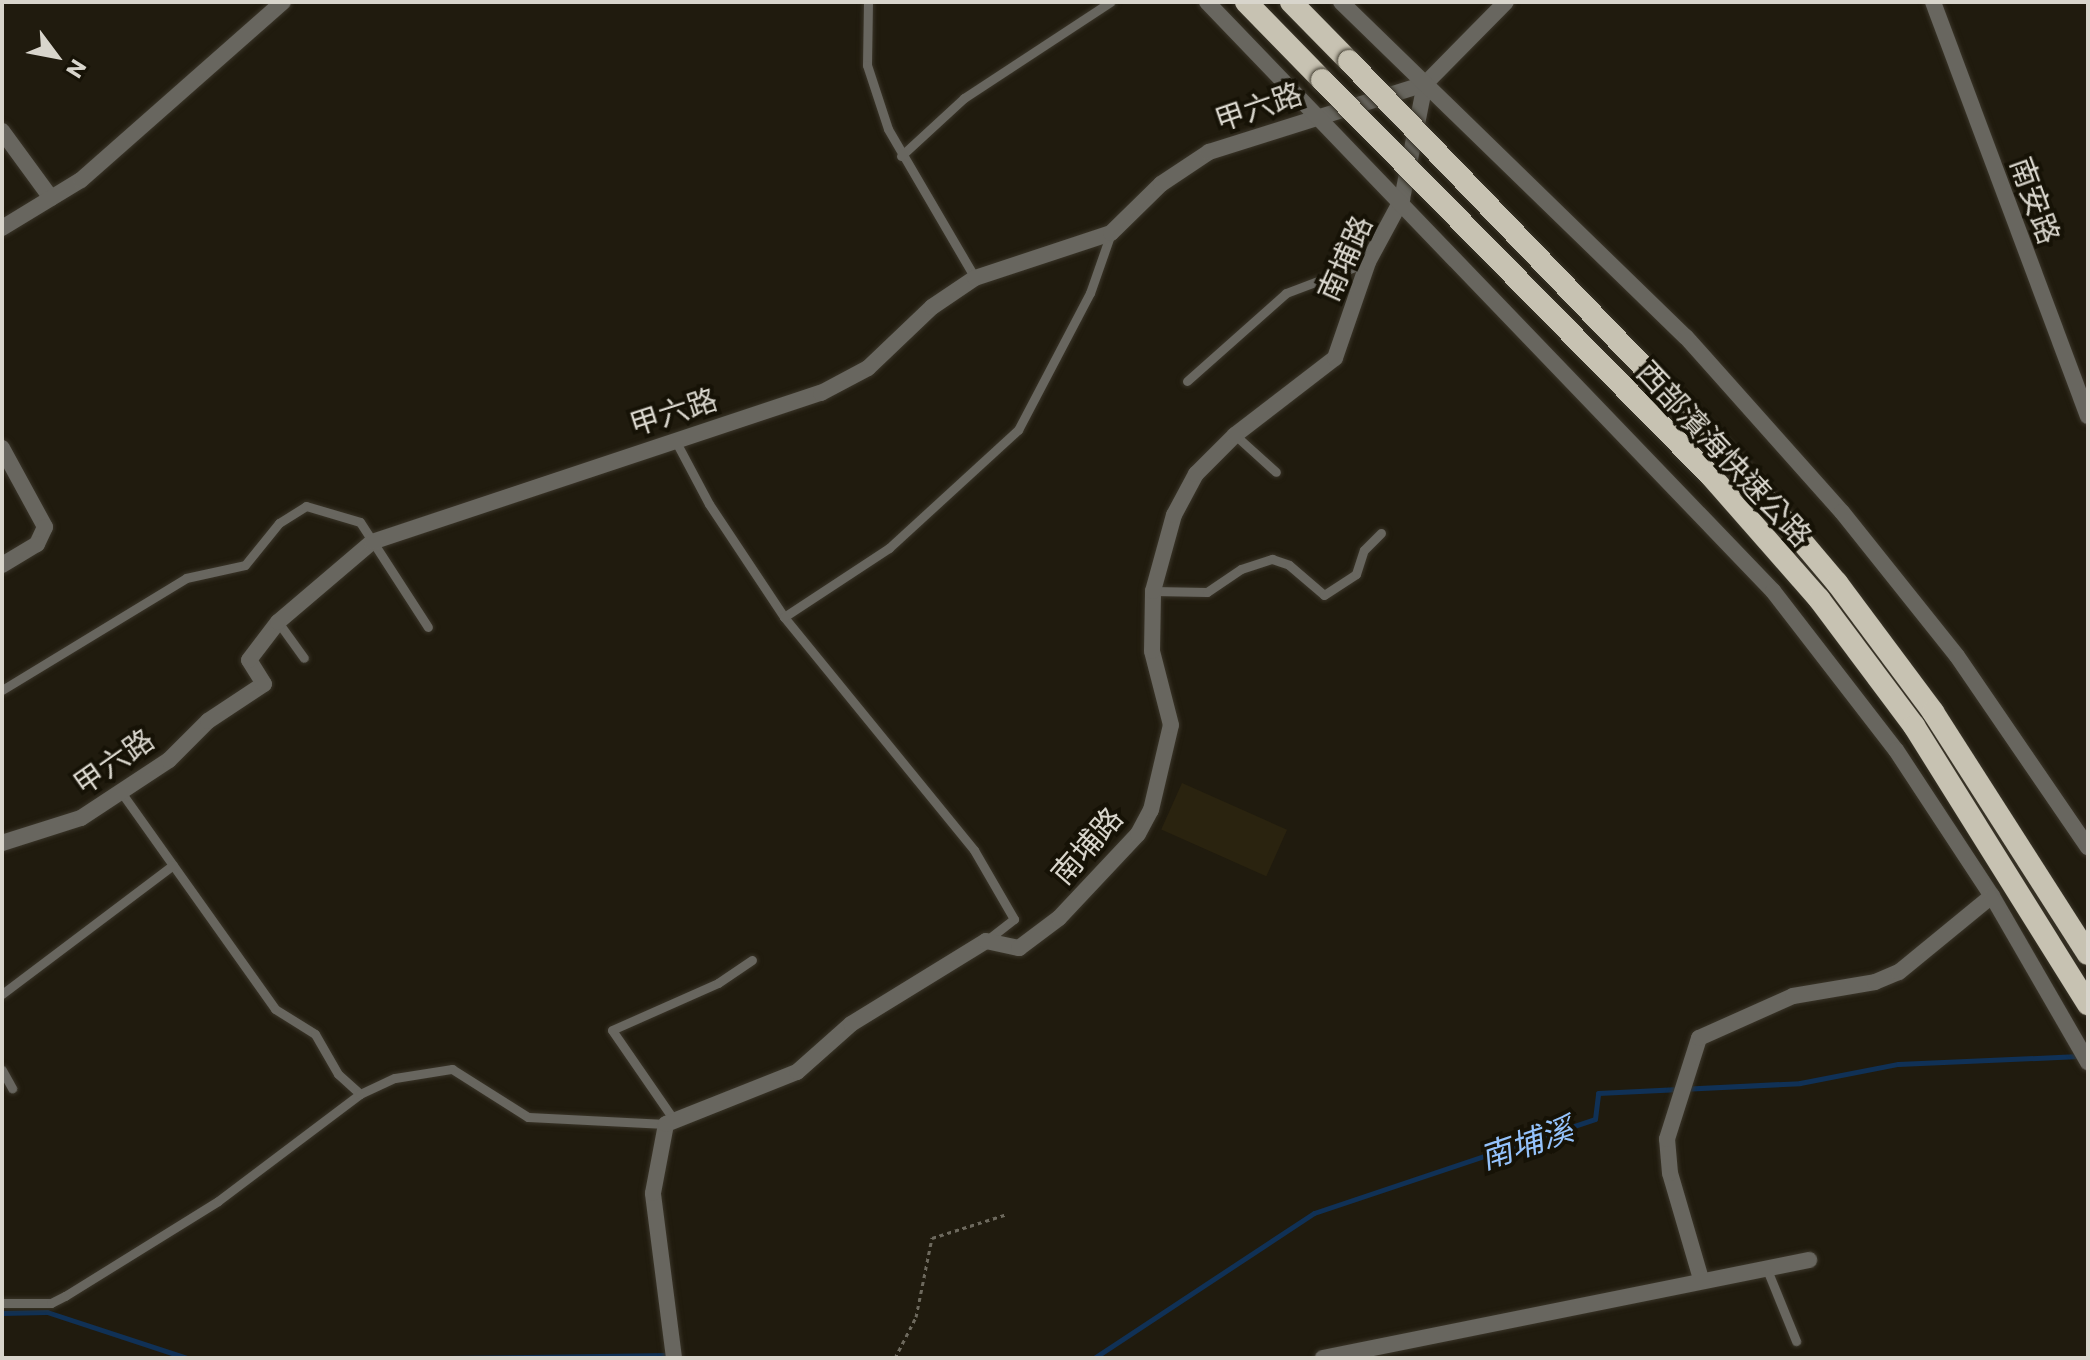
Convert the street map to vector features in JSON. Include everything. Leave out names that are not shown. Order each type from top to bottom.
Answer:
[{"type":"highway","name":"西部濱海快速公路","points":[[1246,2],[1711,476],[1819,599],[1914,726],[2088,1004]]},
{"type":"highway","name":"西部濱海快速公路","points":[[1291,2],[1733,460],[1837,583],[1933,712],[2088,954]]},
{"type":"street","points":[[2,228],[81,180],[283,2]]},
{"type":"street","points":[[1207,2],[1402,199],[1773,591],[1896,750],[1992,896],[2088,1062]]},
{"type":"street","points":[[1341,2],[1686,337],[1842,512],[1957,656],[2088,847]]},
{"type":"street","points":[[1425,84],[1506,2]]},
{"type":"street","name":"南安路","points":[[1933,2],[2088,416]]},
{"type":"street","name":"甲六路","points":[[2,843],[81,818],[121,792],[264,684],[249,660],[278,622],[372,542],[821,393],[868,368],[932,307],[975,278],[1111,233],[1161,184],[1209,152],[1316,115],[1425,84]]},
{"type":"street","name":"南埔路","points":[[986,941],[1019,948],[1059,918],[1138,834],[1151,810],[1171,725],[1152,651],[1153,591],[1174,515],[1196,474],[1235,435],[1335,358],[1368,262],[1402,199],[1425,84]]},
{"type":"street","points":[[2,131],[51,198]]},
{"type":"street","points":[[2,448],[45,527],[37,544],[2,565]]},
{"type":"street","points":[[1701,1279],[1670,1173],[1667,1139],[1699,1038],[1713,1026],[1793,996],[1875,982],[1899,972],[1992,896]]},
{"type":"street","points":[[674,1358],[653,1193],[670,1122],[797,1072],[851,1024],[986,941]]},
{"type":"street","points":[[1323,1358],[1701,1279],[1809,1260]]},
{"type":"lane","points":[[868,2],[867,65],[901,156],[975,278]]},
{"type":"lane","points":[[901,156],[964,98],[1110,2]]},
{"type":"lane","points":[[784,617],[889,548],[1018,430],[1090,293],[1111,233]]},
{"type":"lane","points":[[1187,381],[1286,293],[1368,262]]},
{"type":"lane","points":[[1235,435],[1276,472]]},
{"type":"lane","points":[[675,440],[709,504],[784,617],[974,850],[1014,919],[986,941]]},
{"type":"lane","points":[[2,690],[186,578],[245,565],[279,523],[306,506],[360,522],[428,627]]},
{"type":"lane","points":[[1153,591],[1207,592],[1241,569],[1272,559],[1324,595],[1356,574],[1364,550],[1381,533]]},
{"type":"lane","points":[[278,622],[304,658]]},
{"type":"lane","points":[[121,792],[275,1009],[315,1034],[338,1074],[360,1094]]},
{"type":"lane","points":[[2,994],[173,865]]},
{"type":"lane","points":[[670,1122],[612,1030],[718,983],[752,960]]},
{"type":"lane","points":[[2,1303],[51,1303],[65,1296],[218,1201],[360,1094],[395,1078],[452,1069],[528,1117],[670,1122]]},
{"type":"lane","points":[[2,1070],[12,1088]]},
{"type":"lane","points":[[1766,1267],[1796,1341]]},
{"type":"path","points":[[895,1358],[916,1317],[932,1238],[1007,1214]]},
{"type":"shaded area","points":[[1182,783],[1287,830],[1266,876],[1161,830]]},
{"type":"waterway","name":"南埔溪","points":[[1094,1358],[1314,1213],[1595,1119],[1598,1093],[1800,1083],[1898,1064],[2079,1056]]},
{"type":"waterway","points":[[2,1313],[47,1312],[187,1358]]},
{"type":"waterway","points":[[449,1358],[672,1355]]}]
